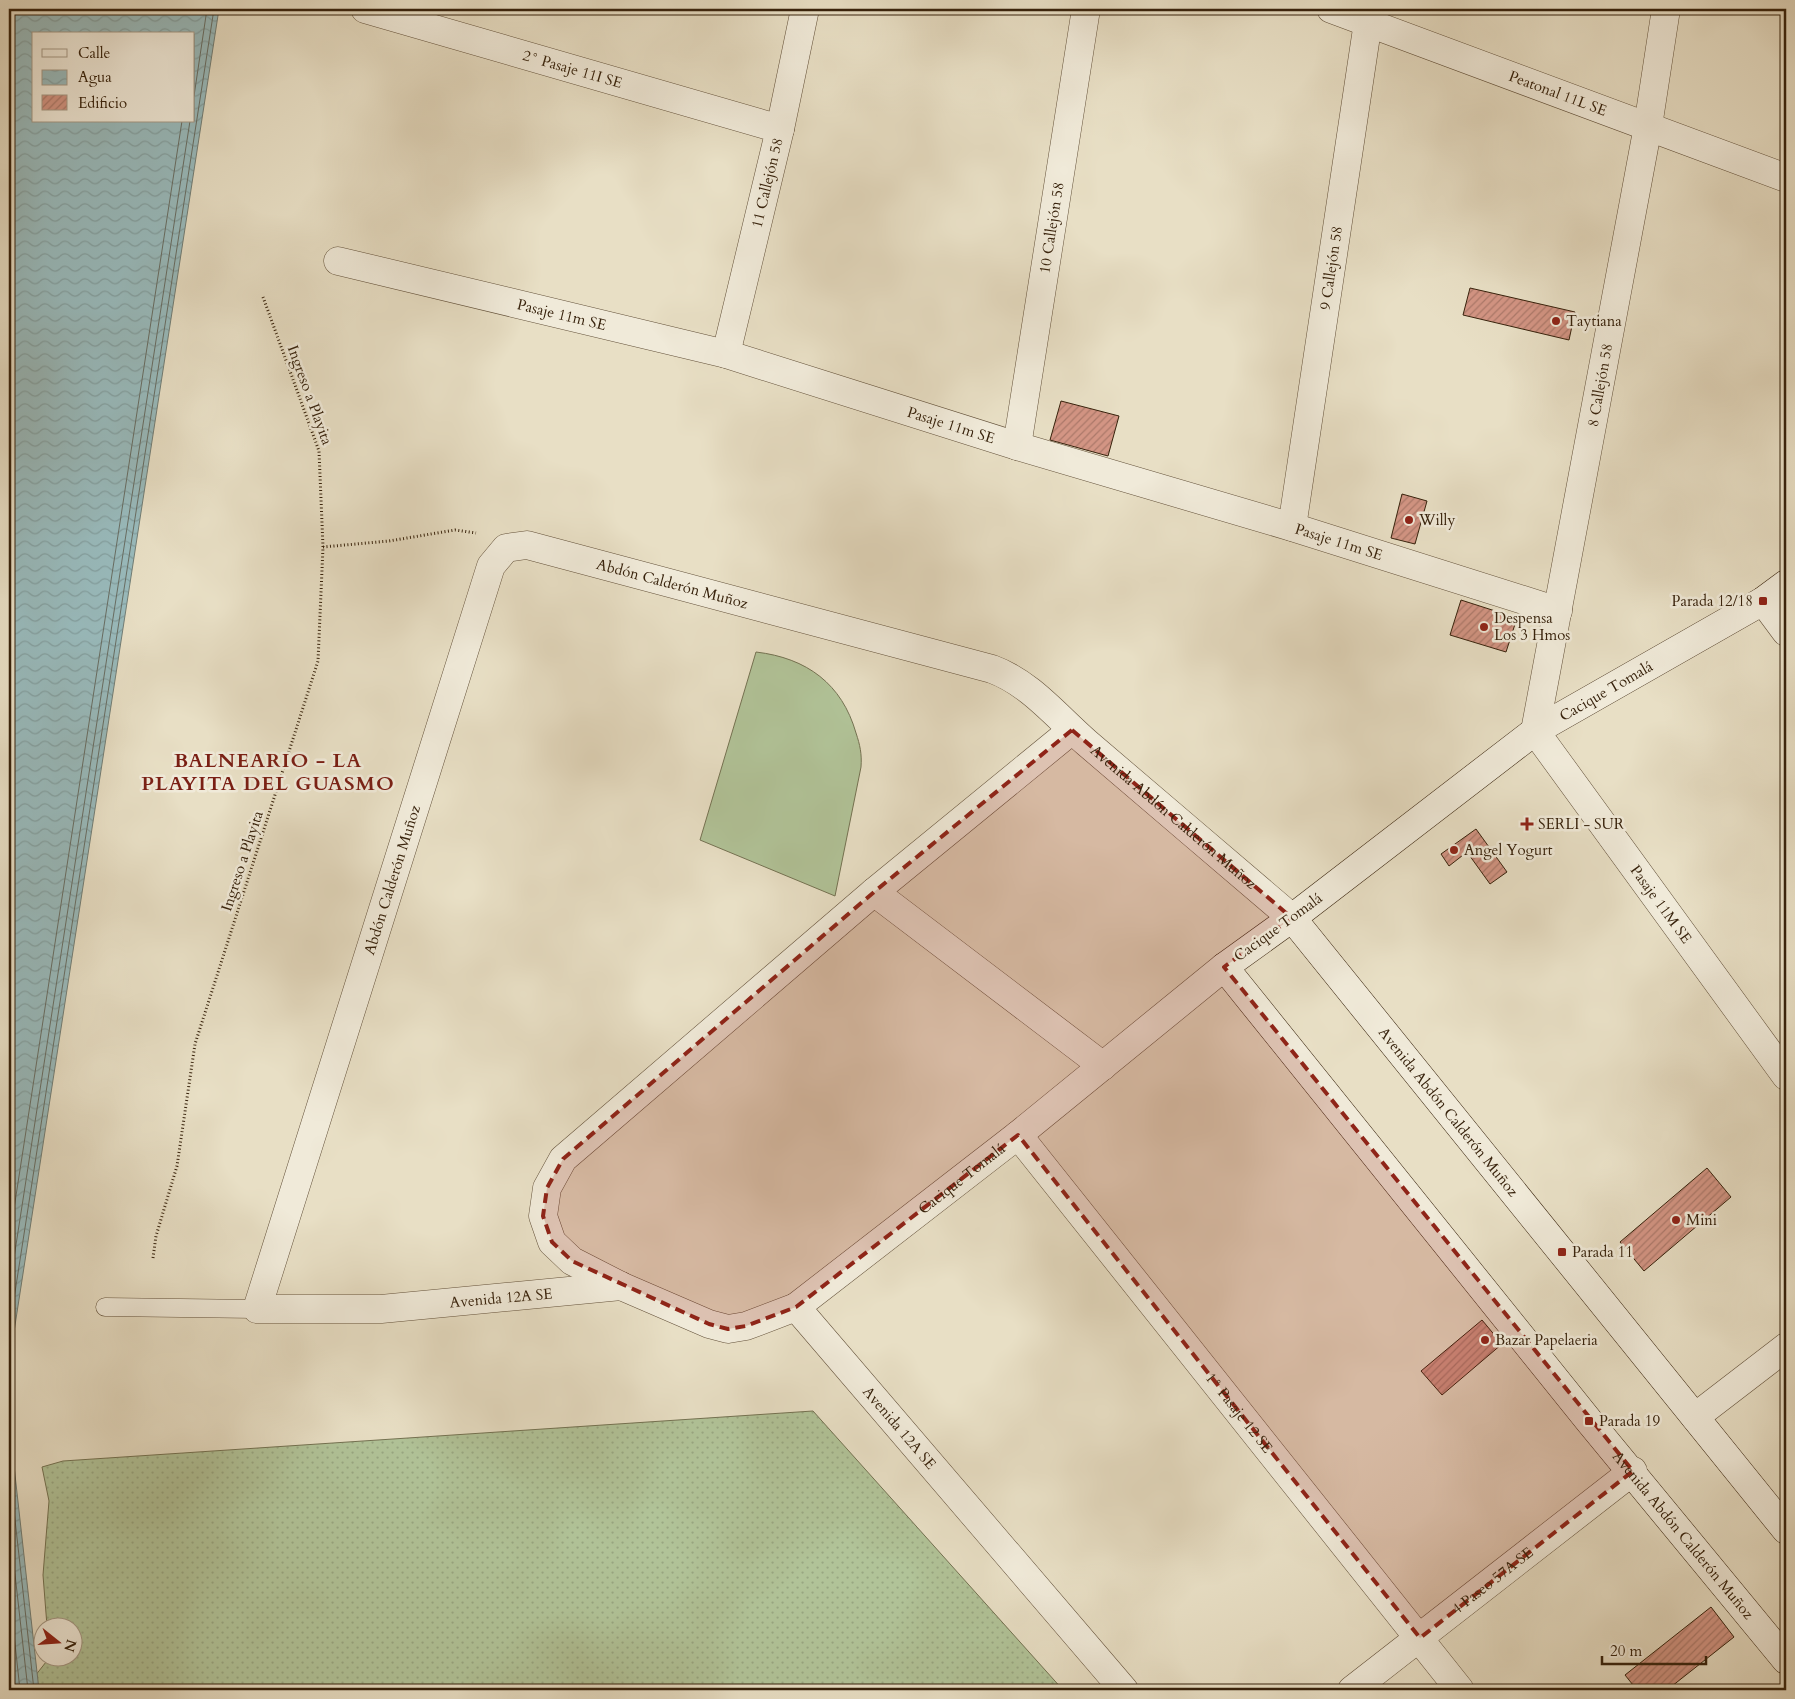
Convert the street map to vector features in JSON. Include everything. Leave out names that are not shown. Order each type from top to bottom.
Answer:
[{"type":"street","name":"2° Pasaje 11I SE","points":[[365,9],[780,129]]},
{"type":"street","name":"11 Callejón 58","points":[[726,354],[780,129],[805,9]]},
{"type":"street","name":"10 Callejón 58","points":[[1017,446],[1086,9]]},
{"type":"street","name":"Peatonal 11L SE","points":[[1332,9],[1369,16],[1648,126],[1786,178]]},
{"type":"street","name":"8 Callejón 58","points":[[1535,731],[1648,126],[1666,9]]},
{"type":"street","name":"9 Callejón 58","points":[[1292,527],[1369,16]]},
{"type":"street","name":"Pasaje 11m SE","points":[[338,261],[726,354],[1017,446],[1292,527],[1558,611]]},
{"type":"street","name":"Abdón Calderón Muñoz","points":[[257,1309],[491,566],[506,548],[528,545],[992,669],[1010,676],[1026,686],[1072,730]]},
{"type":"street","name":"Cacique Tomalá","points":[[796,1307],[1018,1135],[1224,967],[1292,918],[1535,731],[1764,601],[1786,584]]},
{"type":"street","points":[[1764,601],[1786,632]]},
{"type":"street","points":[[1072,730],[874,892],[1103,1066]]},
{"type":"street","name":"Avenida Abdón Calderón Muñoz","points":[[1072,730],[1292,918],[1786,1530]]},
{"type":"street","name":"Pasaje 11M SE","points":[[1535,731],[1786,1076]]},
{"type":"street","name":"Avenida 12A SE","points":[[874,892],[563,1159],[547,1188],[543,1216],[552,1242],[572,1261],[620,1286],[709,1324],[728,1329],[746,1326],[796,1307],[1124,1690]]},
{"type":"street","name":"Avenida Abdón Calderón Muñoz","points":[[1224,967],[1589,1421],[1786,1660]]},
{"type":"street","name":"1° Pasaje 12 SE","points":[[1018,1135],[1460,1690]]},
{"type":"street","name":"Avenida 12A SE","points":[[257,1309],[381,1310],[620,1286]]},
{"type":"street","points":[[1695,1416],[1786,1347]]},
{"type":"street","name":"4 Paseo 57A SE","points":[[1352,1690],[1632,1472]]},
{"type":"lane","points":[[105,1307],[257,1309]]},
{"type":"path","name":"Ingreso a Playita","points":[[153,1258],[156,1236],[177,1166],[195,1044],[318,661],[322,547],[319,451],[263,297]]},
{"type":"path","points":[[322,547],[389,541],[455,530],[492,536],[528,545]]},
{"type":"highlighted area","points":[[1072,730],[1292,918],[1224,967],[1633,1471],[1420,1638],[1018,1135],[796,1307],[746,1326],[728,1329],[709,1324],[572,1261],[552,1242],[543,1216],[547,1188],[563,1159],[874,892]]},
{"type":"green space","points":[[756,652],[791,660],[820,676],[832,687],[842,701],[856,733],[861,767],[835,896],[700,840]]},
{"type":"green space","points":[[813,1411],[1063,1690],[24,1690],[43,1666],[82,1666],[82,1616],[46,1616],[43,1575],[49,1501],[42,1467],[63,1461]]},
{"type":"water","points":[[9,9],[219,9],[9,1364]]},
{"type":"water","points":[[9,1421],[32,1627],[32,1666],[36,1666],[39,1690],[9,1690]]},
{"type":"building","points":[[1470,288],[1575,312],[1569,340],[1463,315]]},
{"type":"building","points":[[1061,401],[1119,416],[1108,456],[1050,440]]},
{"type":"building","name":"Willy","points":[[1402,494],[1427,501],[1415,544],[1391,538]]},
{"type":"building","name":"Despensa Los 3 Hmos","points":[[1461,600],[1517,618],[1506,652],[1450,635]]},
{"type":"building","points":[[1476,829],[1507,872],[1490,884],[1467,852],[1449,866],[1441,854]]},
{"type":"building","name":"Mini","points":[[1707,1168],[1731,1197],[1644,1271],[1620,1242]]},
{"type":"building","points":[[1482,1320],[1502,1344],[1442,1395],[1421,1371]]},
{"type":"building","points":[[1711,1607],[1734,1637],[1667,1690],[1637,1690],[1625,1675]]},
{"type":"place","name":"Taytiana","points":[[1556,321]]},
{"type":"place","name":"Willy","points":[[1409,520]]},
{"type":"place","name":"Parada 12/18","points":[[1763,601]]},
{"type":"place","name":"Despensa Los 3 Hmos","points":[[1484,627]]},
{"type":"place","name":"SERLI - SUR","points":[[1527,824]]},
{"type":"place","name":"Angel Yogurt","points":[[1454,850]]},
{"type":"place","name":"Mini","points":[[1676,1220]]},
{"type":"place","name":"Parada 11","points":[[1562,1252]]},
{"type":"place","name":"Bazar Papelaeria","points":[[1485,1340]]},
{"type":"place","name":"Parada 19","points":[[1589,1421]]},
{"type":"district","name":"BALNEARIO - LA PLAYITA DEL GUASMO","points":[[268,772]]}]
